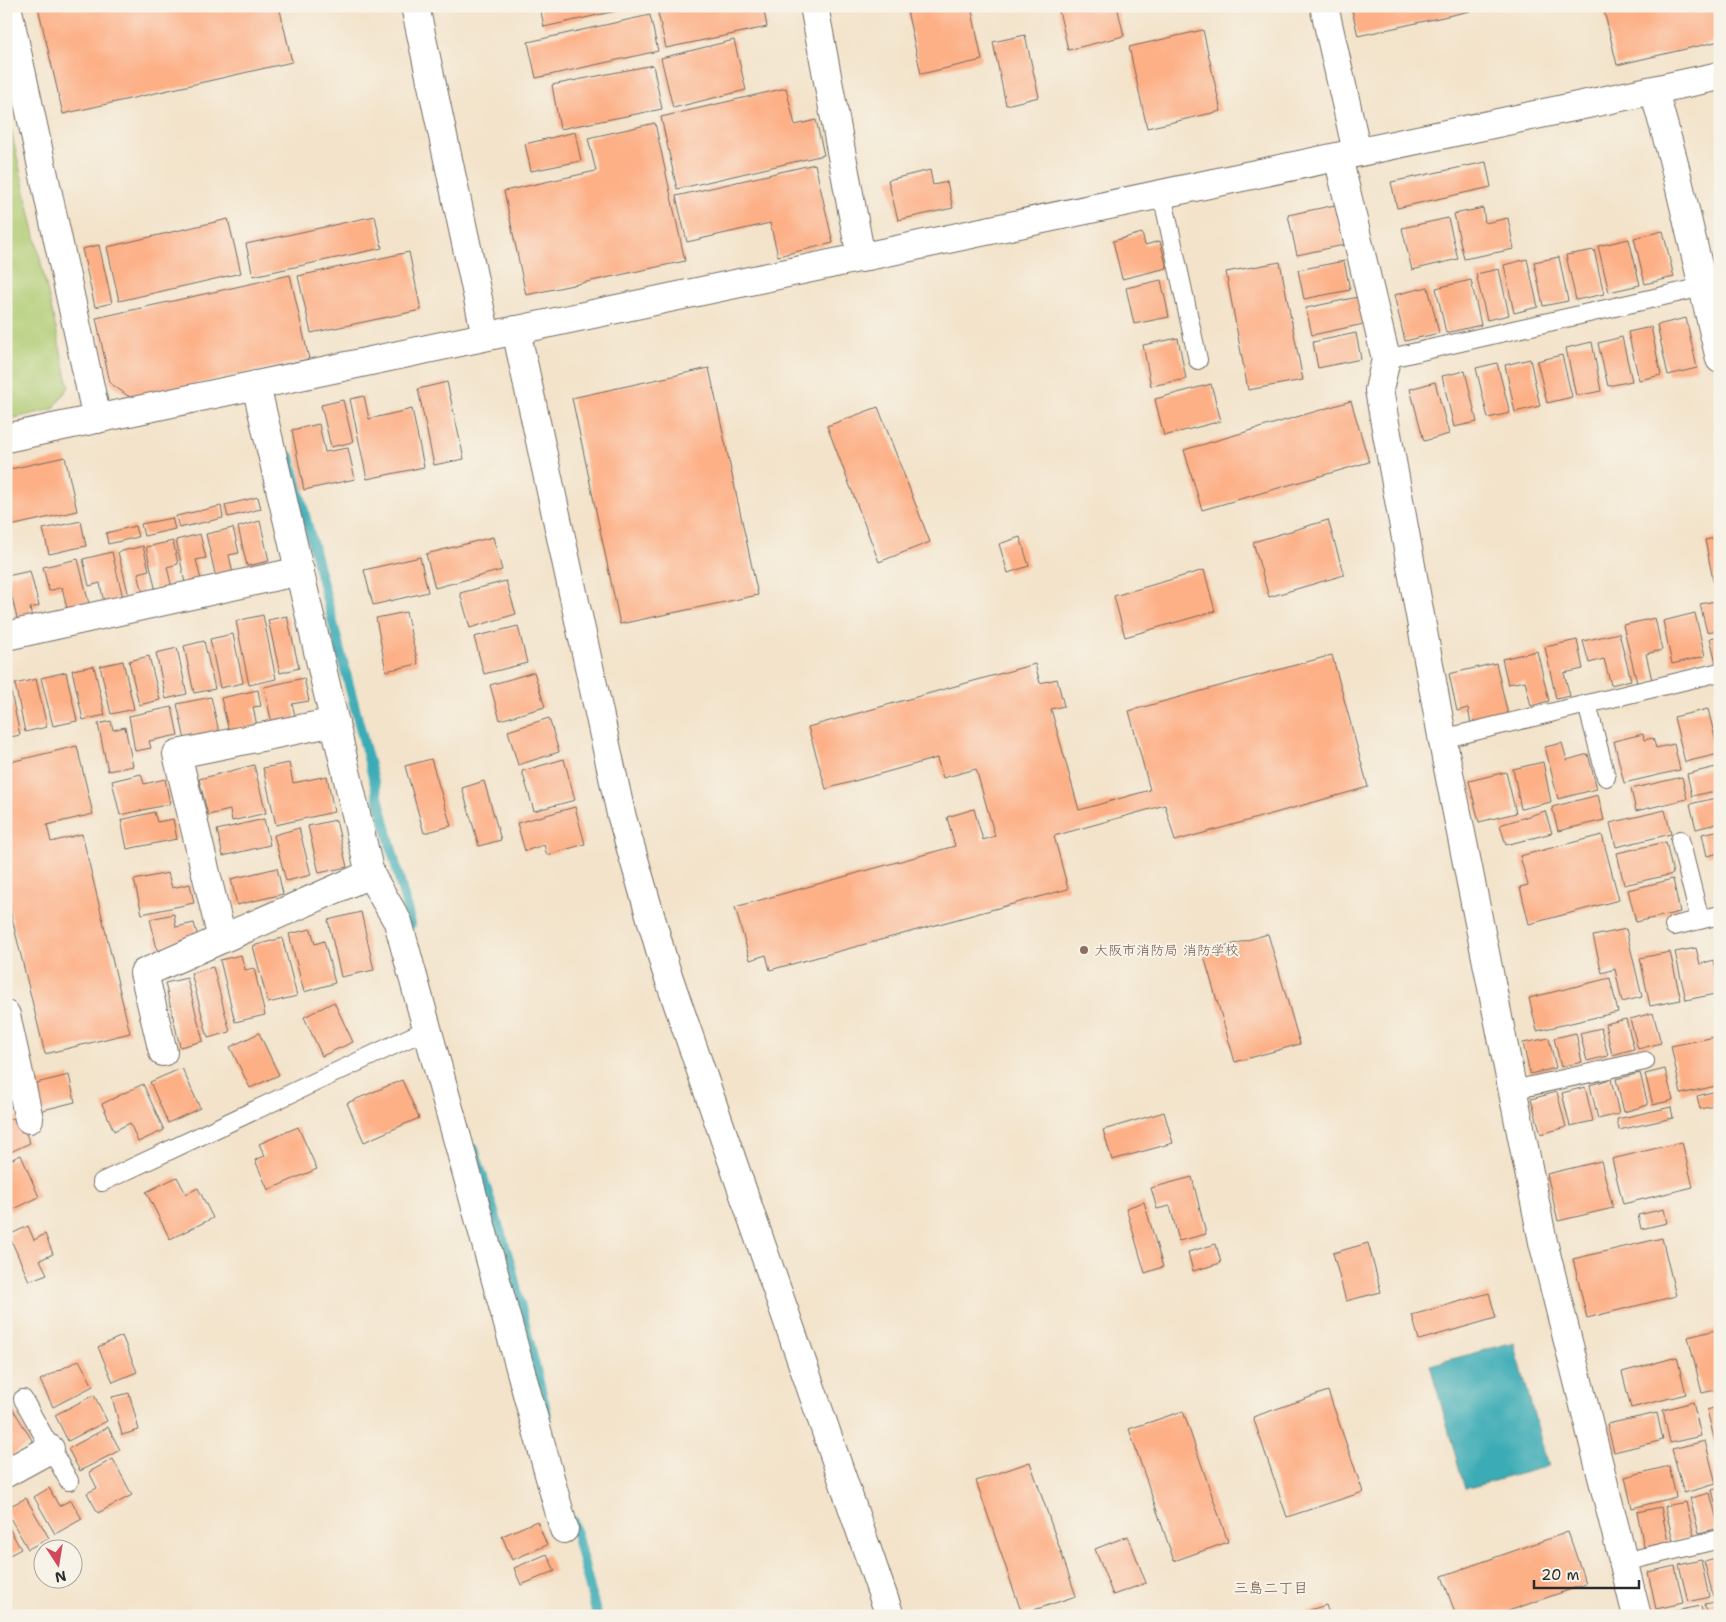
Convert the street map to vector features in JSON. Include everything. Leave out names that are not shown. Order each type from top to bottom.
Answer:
[{"type":"street","points":[[7,6],[16,94],[97,419]]},
{"type":"street","points":[[415,6],[486,336]]},
{"type":"street","points":[[814,6],[861,258]]},
{"type":"street","points":[[1324,6],[1348,155],[1386,359],[1379,390],[1442,740],[1543,1242],[1637,1616]]},
{"type":"street","points":[[6,438],[1720,76]]},
{"type":"street","points":[[1654,90],[1673,159],[1720,359]]},
{"type":"street","points":[[516,330],[621,814],[665,967],[890,1616]]},
{"type":"street","points":[[256,385],[370,874],[398,922],[564,1529]]},
{"type":"street","points":[[6,636],[300,571]]},
{"type":"street","points":[[222,938],[177,754],[335,722]]},
{"type":"street","points":[[163,1052],[144,973],[370,874]]},
{"type":"street","points":[[6,1015],[29,1119]]},
{"type":"street","points":[[6,1473],[50,1449]]},
{"type":"lane","points":[[1162,194],[1198,360]]},
{"type":"lane","points":[[1386,359],[1703,287]]},
{"type":"lane","points":[[1442,740],[1720,672]]},
{"type":"lane","points":[[1587,704],[1606,777]]},
{"type":"lane","points":[[1680,840],[1700,920]]},
{"type":"lane","points":[[1674,926],[1720,916]]},
{"type":"lane","points":[[102,1182],[428,1029]]},
{"type":"lane","points":[[1513,1090],[1645,1061]]},
{"type":"lane","points":[[23,1399],[69,1481]]},
{"type":"lane","points":[[1624,1562],[1720,1539]]},
{"type":"green space","points":[[6,127],[11,130],[69,387],[53,409],[6,420]]},
{"type":"water","points":[[1514,1342],[1548,1466],[1465,1489],[1430,1365]]},
{"type":"building","points":[[279,6],[292,62],[63,114],[38,7]]},
{"type":"building","points":[[540,6],[634,6],[634,7],[544,27]]},
{"type":"building","points":[[690,6],[763,6],[767,27],[666,48],[658,13]]},
{"type":"building","points":[[906,6],[971,6],[982,60],[921,74]]},
{"type":"building","points":[[1058,6],[1117,6],[1124,36],[1068,50]]},
{"type":"building","points":[[1351,6],[1488,6],[1488,7],[1358,36]]},
{"type":"building","points":[[1603,6],[1720,6],[1720,41],[1617,65]]},
{"type":"building","points":[[650,15],[658,51],[536,78],[528,42]]},
{"type":"building","points":[[1203,30],[1221,111],[1147,128],[1129,47]]},
{"type":"building","points":[[1025,35],[1039,97],[1006,105],[993,42]]},
{"type":"building","points":[[734,40],[746,90],[673,108],[661,58]]},
{"type":"building","points":[[653,65],[662,109],[560,129],[552,85]]},
{"type":"building","points":[[786,88],[795,125],[816,120],[824,155],[677,189],[661,117]]},
{"type":"building","points":[[655,123],[685,261],[526,295],[504,191],[596,171],[588,138]]},
{"type":"building","points":[[575,132],[581,161],[531,171],[525,144]]},
{"type":"building","points":[[1486,162],[1491,187],[1397,208],[1391,182]]},
{"type":"building","points":[[815,164],[833,243],[778,256],[770,223],[687,242],[676,196]]},
{"type":"building","points":[[930,170],[933,185],[947,182],[953,208],[898,220],[888,180]]},
{"type":"building","points":[[1335,205],[1344,245],[1297,255],[1288,215]]},
{"type":"building","points":[[1483,208],[1485,223],[1508,218],[1514,249],[1464,259],[1454,214]]},
{"type":"building","points":[[375,216],[382,248],[253,276],[246,244]]},
{"type":"building","points":[[1448,218],[1458,259],[1412,270],[1402,228]]},
{"type":"building","points":[[228,219],[241,273],[119,301],[107,247]]},
{"type":"building","points":[[1663,231],[1674,277],[1645,284],[1634,238]]},
{"type":"building","points":[[1142,233],[1145,245],[1160,241],[1167,268],[1122,279],[1113,241]]},
{"type":"building","points":[[1629,239],[1640,285],[1609,292],[1598,246]]},
{"type":"building","points":[[99,245],[112,303],[95,307],[82,249]]},
{"type":"building","points":[[1594,250],[1604,294],[1576,300],[1566,255]]},
{"type":"building","points":[[409,252],[421,310],[311,333],[298,276]]},
{"type":"building","points":[[1559,257],[1568,301],[1543,306],[1534,262]]},
{"type":"building","points":[[1527,259],[1538,307],[1514,313],[1504,265]]},
{"type":"building","points":[[1344,261],[1350,290],[1304,299],[1298,270]]},
{"type":"building","points":[[1280,262],[1303,380],[1248,390],[1226,272]]},
{"type":"building","points":[[1499,269],[1509,315],[1487,320],[1476,274]]},
{"type":"building","points":[[290,275],[309,359],[131,398],[110,383],[96,318]]},
{"type":"building","points":[[1161,280],[1169,317],[1134,324],[1126,288]]},
{"type":"building","points":[[1471,280],[1481,325],[1446,333],[1436,288]]},
{"type":"building","points":[[1428,287],[1439,333],[1405,341],[1394,295]]},
{"type":"building","points":[[1358,297],[1364,324],[1312,335],[1306,308]]},
{"type":"building","points":[[1686,318],[1697,368],[1668,375],[1657,325]]},
{"type":"building","points":[[1651,327],[1661,375],[1639,380],[1628,332]]},
{"type":"building","points":[[1356,333],[1361,359],[1318,368],[1313,342]]},
{"type":"building","points":[[1622,337],[1632,381],[1608,386],[1598,343]]},
{"type":"building","points":[[1178,338],[1186,379],[1151,386],[1143,345]]},
{"type":"building","points":[[1592,342],[1601,391],[1576,396],[1566,348]]},
{"type":"building","points":[[1562,355],[1572,397],[1547,403],[1537,361]]},
{"type":"building","points":[[1530,359],[1540,406],[1515,412],[1505,365]]},
{"type":"building","points":[[1497,363],[1510,413],[1488,418],[1476,368]]},
{"type":"building","points":[[709,368],[758,595],[620,624],[572,398]]},
{"type":"building","points":[[1465,371],[1477,422],[1454,427],[1442,376]]},
{"type":"building","points":[[447,382],[464,459],[434,465],[418,389]]},
{"type":"building","points":[[1435,382],[1449,434],[1424,441],[1410,389]]},
{"type":"building","points":[[1211,384],[1221,421],[1164,436],[1155,399]]},
{"type":"building","points":[[364,396],[369,419],[412,409],[424,467],[367,479],[350,399]]},
{"type":"building","points":[[343,400],[353,442],[331,447],[321,405]]},
{"type":"building","points":[[1351,401],[1369,462],[1202,510],[1184,450]]},
{"type":"building","points":[[878,407],[930,542],[879,562],[827,426]]},
{"type":"building","points":[[319,424],[325,452],[348,448],[355,479],[304,490],[292,430]]},
{"type":"building","points":[[65,457],[77,511],[6,527],[6,470]]},
{"type":"building","points":[[258,497],[261,509],[228,517],[225,505]]},
{"type":"building","points":[[221,506],[223,518],[179,528],[176,516]]},
{"type":"building","points":[[172,518],[175,529],[144,536],[141,524]]},
{"type":"building","points":[[1328,520],[1344,575],[1269,597],[1253,542]]},
{"type":"building","points":[[81,521],[86,546],[49,554],[43,529]]},
{"type":"building","points":[[260,521],[269,561],[247,566],[238,527]]},
{"type":"building","points":[[135,526],[138,537],[108,544],[106,533]]},
{"type":"building","points":[[233,528],[239,553],[229,555],[233,574],[216,578],[206,534]]},
{"type":"building","points":[[200,534],[206,558],[196,560],[202,584],[186,588],[176,540]]},
{"type":"building","points":[[493,537],[502,570],[435,588],[426,554]]},
{"type":"building","points":[[1020,537],[1029,566],[1008,573],[999,544]]},
{"type":"building","points":[[1720,537],[1720,589],[1715,590],[1705,540]]},
{"type":"building","points":[[173,541],[178,564],[167,567],[172,588],[156,592],[146,547]]},
{"type":"building","points":[[143,546],[149,570],[138,573],[143,593],[129,596],[118,552]]},
{"type":"building","points":[[112,552],[123,598],[104,603],[100,583],[89,586],[83,559]]},
{"type":"building","points":[[420,557],[428,592],[373,605],[364,570]]},
{"type":"building","points":[[78,559],[89,604],[67,609],[62,587],[49,591],[43,567]]},
{"type":"building","points":[[1204,570],[1215,611],[1125,637],[1114,596]]},
{"type":"building","points":[[30,571],[39,606],[30,608],[32,619],[18,623],[7,576]]},
{"type":"building","points":[[506,581],[516,614],[470,628],[460,593]]},
{"type":"building","points":[[1720,600],[1720,630],[1707,632],[1700,604]]},
{"type":"building","points":[[406,612],[418,664],[386,671],[376,618]]},
{"type":"building","points":[[1695,613],[1705,656],[1672,664],[1663,621]]},
{"type":"building","points":[[263,615],[276,679],[249,685],[236,621]]},
{"type":"building","points":[[287,616],[299,668],[280,673],[268,620]]},
{"type":"building","points":[[1655,618],[1662,650],[1646,654],[1652,680],[1637,683],[1623,625]]},
{"type":"building","points":[[518,626],[527,663],[484,674],[474,637]]},
{"type":"building","points":[[1619,633],[1631,680],[1611,685],[1604,659],[1589,663],[1583,641]]},
{"type":"building","points":[[233,634],[243,683],[220,688],[210,639]]},
{"type":"building","points":[[1720,636],[1720,662],[1716,663],[1710,638]]},
{"type":"building","points":[[1577,640],[1583,669],[1564,673],[1570,696],[1556,699],[1545,647]]},
{"type":"building","points":[[204,641],[215,689],[194,693],[184,646]]},
{"type":"building","points":[[177,648],[187,694],[166,699],[156,653]]},
{"type":"building","points":[[1537,651],[1549,701],[1531,706],[1525,681],[1508,684],[1502,659]]},
{"type":"building","points":[[1332,655],[1368,787],[1175,841],[1165,805],[1054,836],[1068,889],[770,970],[766,955],[750,960],[735,907],[955,846],[947,817],[974,809],[983,840],[995,836],[976,769],[943,778],[937,758],[826,789],[808,727],[1035,664],[1040,683],[1057,679],[1064,706],[1051,709],[1079,810],[1150,790],[1129,711]]},
{"type":"building","points":[[149,656],[160,700],[139,705],[129,661]]},
{"type":"building","points":[[123,661],[134,709],[111,714],[100,666]]},
{"type":"building","points":[[1496,663],[1508,715],[1471,724],[1468,708],[1457,711],[1449,674]]},
{"type":"building","points":[[94,666],[105,715],[83,720],[72,670]]},
{"type":"building","points":[[66,672],[77,721],[53,726],[41,678]]},
{"type":"building","points":[[534,672],[545,707],[500,720],[490,685]]},
{"type":"building","points":[[304,678],[309,701],[292,704],[296,719],[272,724],[264,687]]},
{"type":"building","points":[[36,679],[47,727],[25,732],[15,684]]},
{"type":"building","points":[[9,683],[20,735],[6,738],[6,684]]},
{"type":"building","points":[[258,690],[261,706],[253,707],[257,726],[229,732],[221,698]]},
{"type":"building","points":[[211,697],[219,732],[185,740],[177,704]]},
{"type":"building","points":[[172,707],[178,735],[149,741],[151,748],[135,751],[129,716]]},
{"type":"building","points":[[1708,709],[1719,754],[1685,762],[1674,717]]},
{"type":"building","points":[[549,718],[559,752],[518,765],[508,731]]},
{"type":"building","points":[[111,721],[113,730],[125,727],[133,766],[108,771],[98,724]]},
{"type":"building","points":[[1643,734],[1644,740],[1653,738],[1656,748],[1674,744],[1680,770],[1624,783],[1614,741]]},
{"type":"building","points":[[1562,743],[1567,760],[1588,754],[1597,789],[1558,799],[1545,747]]},
{"type":"building","points":[[77,746],[93,814],[47,825],[51,842],[82,834],[130,1033],[45,1054],[6,894],[6,763]]},
{"type":"building","points":[[431,759],[451,826],[424,833],[405,766]]},
{"type":"building","points":[[564,759],[575,800],[534,811],[522,771]]},
{"type":"building","points":[[1543,762],[1551,802],[1521,809],[1513,769]]},
{"type":"building","points":[[289,763],[293,783],[327,776],[334,812],[276,825],[263,768]]},
{"type":"building","points":[[254,765],[266,813],[232,821],[230,810],[208,815],[199,779]]},
{"type":"building","points":[[1720,766],[1720,790],[1692,796],[1687,774]]},
{"type":"building","points":[[1506,772],[1516,813],[1479,822],[1469,781]]},
{"type":"building","points":[[141,774],[144,784],[165,779],[170,804],[120,815],[112,781]]},
{"type":"building","points":[[1682,777],[1687,799],[1636,811],[1631,789]]},
{"type":"building","points":[[484,781],[501,840],[479,846],[462,788]]},
{"type":"building","points":[[1598,795],[1604,820],[1558,831],[1552,807]]},
{"type":"building","points":[[1720,797],[1720,823],[1696,829],[1690,804]]},
{"type":"building","points":[[575,807],[585,844],[547,855],[544,845],[525,851],[517,823]]},
{"type":"building","points":[[1665,810],[1671,834],[1616,847],[1610,823]]},
{"type":"building","points":[[1545,811],[1552,833],[1506,845],[1500,825]]},
{"type":"building","points":[[154,812],[157,822],[173,819],[177,839],[127,849],[121,820]]},
{"type":"building","points":[[264,819],[270,845],[223,856],[217,830]]},
{"type":"building","points":[[336,820],[347,867],[319,873],[308,826]]},
{"type":"building","points":[[299,828],[311,875],[286,881],[274,835]]},
{"type":"building","points":[[1720,830],[1720,853],[1707,856],[1702,834]]},
{"type":"building","points":[[1602,835],[1619,900],[1529,924],[1520,887],[1528,885],[1520,856]]},
{"type":"building","points":[[1666,842],[1673,874],[1624,885],[1617,853]]},
{"type":"building","points":[[277,868],[283,894],[237,905],[231,879]]},
{"type":"building","points":[[1720,869],[1720,890],[1719,890],[1715,870]]},
{"type":"building","points":[[168,873],[172,888],[190,884],[194,903],[142,914],[134,880]]},
{"type":"building","points":[[1673,879],[1680,912],[1636,922],[1628,890]]},
{"type":"building","points":[[361,912],[374,970],[341,977],[328,920]]},
{"type":"building","points":[[174,914],[176,927],[194,923],[198,937],[180,941],[182,948],[158,953],[150,919]]},
{"type":"building","points":[[311,929],[315,944],[324,941],[335,983],[304,992],[289,934]]},
{"type":"building","points":[[1626,929],[1642,997],[1622,1002],[1615,969],[1602,973],[1593,936]]},
{"type":"building","points":[[1268,934],[1300,1044],[1235,1062],[1203,953]]},
{"type":"building","points":[[282,938],[297,996],[268,1003],[253,946]]},
{"type":"building","points":[[1696,948],[1700,964],[1714,960],[1720,993],[1686,1000],[1675,952]]},
{"type":"building","points":[[1670,952],[1681,1000],[1650,1006],[1640,958]]},
{"type":"building","points":[[241,955],[245,970],[254,968],[265,1015],[235,1022],[220,960]]},
{"type":"building","points":[[213,967],[230,1032],[208,1038],[191,973]]},
{"type":"building","points":[[187,978],[203,1041],[180,1047],[165,983]]},
{"type":"building","points":[[1610,978],[1618,1012],[1537,1031],[1529,998]]},
{"type":"building","points":[[334,1002],[353,1042],[322,1056],[304,1017]]},
{"type":"building","points":[[1653,1013],[1661,1043],[1638,1049],[1630,1019]]},
{"type":"building","points":[[1626,1019],[1634,1049],[1612,1055],[1605,1024]]},
{"type":"building","points":[[1601,1028],[1608,1056],[1587,1061],[1580,1033]]},
{"type":"building","points":[[259,1033],[279,1075],[250,1088],[230,1047]]},
{"type":"building","points":[[1576,1033],[1582,1062],[1561,1067],[1554,1038]]},
{"type":"building","points":[[1720,1036],[1720,1085],[1681,1094],[1671,1046]]},
{"type":"building","points":[[1549,1038],[1556,1068],[1530,1074],[1523,1043]]},
{"type":"building","points":[[182,1068],[200,1108],[168,1123],[150,1082]]},
{"type":"building","points":[[1665,1069],[1673,1100],[1653,1105],[1645,1074]]},
{"type":"building","points":[[1640,1073],[1648,1105],[1624,1112],[1616,1079]]},
{"type":"building","points":[[69,1075],[75,1102],[35,1112],[28,1085]]},
{"type":"building","points":[[1611,1079],[1619,1114],[1598,1119],[1590,1085]]},
{"type":"building","points":[[402,1080],[419,1118],[364,1142],[347,1103]]},
{"type":"building","points":[[143,1084],[164,1130],[138,1142],[130,1123],[114,1131],[102,1104]]},
{"type":"building","points":[[1585,1087],[1593,1121],[1570,1126],[1562,1093]]},
{"type":"building","points":[[1720,1090],[1720,1105],[1700,1109],[1697,1096]]},
{"type":"building","points":[[1557,1092],[1566,1127],[1541,1134],[1531,1099]]},
{"type":"building","points":[[1671,1107],[1673,1118],[1619,1130],[1617,1119]]},
{"type":"building","points":[[1164,1112],[1173,1143],[1112,1160],[1103,1130]]},
{"type":"building","points":[[18,1116],[30,1143],[6,1154],[6,1121]]},
{"type":"building","points":[[298,1127],[317,1169],[268,1190],[255,1160],[265,1156],[259,1144]]},
{"type":"building","points":[[1682,1142],[1693,1187],[1623,1204],[1612,1159]]},
{"type":"building","points":[[21,1155],[39,1197],[10,1211],[6,1202],[6,1162]]},
{"type":"building","points":[[1601,1161],[1613,1208],[1558,1221],[1547,1174]]},
{"type":"building","points":[[177,1177],[186,1194],[198,1188],[213,1218],[170,1239],[146,1192]]},
{"type":"building","points":[[1192,1177],[1206,1234],[1179,1241],[1170,1206],[1157,1209],[1151,1188]]},
{"type":"building","points":[[1144,1202],[1163,1267],[1145,1273],[1126,1208]]},
{"type":"building","points":[[1664,1209],[1667,1223],[1641,1229],[1638,1215]]},
{"type":"building","points":[[28,1226],[34,1240],[45,1234],[53,1254],[40,1260],[47,1274],[29,1281],[9,1235]]},
{"type":"building","points":[[1662,1238],[1676,1296],[1587,1318],[1573,1259]]},
{"type":"building","points":[[1368,1243],[1381,1292],[1346,1301],[1333,1253]]},
{"type":"building","points":[[1216,1244],[1221,1263],[1193,1271],[1188,1252]]},
{"type":"building","points":[[1489,1293],[1496,1318],[1419,1340],[1412,1315]]},
{"type":"building","points":[[1720,1329],[1720,1389],[1702,1393],[1688,1337]]},
{"type":"building","points":[[122,1336],[137,1372],[113,1382],[98,1347]]},
{"type":"building","points":[[1677,1357],[1686,1394],[1631,1408],[1622,1372]]},
{"type":"building","points":[[79,1360],[93,1386],[53,1407],[40,1380]]},
{"type":"building","points":[[1328,1391],[1363,1492],[1287,1517],[1253,1417]]},
{"type":"building","points":[[129,1393],[139,1430],[122,1435],[112,1397]]},
{"type":"building","points":[[94,1395],[107,1421],[68,1441],[55,1415]]},
{"type":"building","points":[[1693,1402],[1701,1436],[1670,1443],[1663,1410]]},
{"type":"building","points":[[10,1404],[33,1442],[10,1456],[6,1449],[6,1406]]},
{"type":"building","points":[[1720,1406],[1720,1457],[1719,1458],[1707,1410]]},
{"type":"building","points":[[1183,1411],[1228,1542],[1174,1561],[1129,1429]]},
{"type":"building","points":[[1657,1413],[1663,1440],[1614,1452],[1607,1424]]},
{"type":"building","points":[[108,1427],[120,1450],[80,1471],[68,1449]]},
{"type":"building","points":[[1705,1441],[1716,1484],[1684,1493],[1672,1449]]},
{"type":"building","points":[[113,1459],[132,1495],[98,1513],[87,1493],[97,1488],[89,1472]]},
{"type":"building","points":[[1030,1462],[1076,1596],[1022,1614],[976,1481]]},
{"type":"building","points":[[1669,1466],[1676,1497],[1632,1508],[1625,1477]]},
{"type":"building","points":[[49,1488],[59,1506],[71,1500],[82,1519],[55,1534],[34,1497]]},
{"type":"building","points":[[1720,1488],[1720,1518],[1719,1518],[1712,1490]]},
{"type":"building","points":[[1710,1493],[1719,1528],[1699,1533],[1690,1498]]},
{"type":"building","points":[[26,1498],[49,1538],[45,1540],[32,1540],[32,1547],[28,1549],[6,1508]]},
{"type":"building","points":[[1686,1502],[1694,1536],[1673,1541],[1665,1506]]},
{"type":"building","points":[[1661,1507],[1668,1542],[1644,1547],[1637,1512]]},
{"type":"building","points":[[537,1521],[547,1545],[512,1560],[502,1536]]},
{"type":"building","points":[[6,1523],[21,1549],[6,1557]]},
{"type":"building","points":[[1568,1532],[1586,1584],[1494,1616],[1456,1616],[1442,1576]]},
{"type":"building","points":[[1128,1536],[1146,1583],[1113,1595],[1095,1549]]},
{"type":"building","points":[[547,1554],[555,1571],[521,1585],[514,1568]]},
{"type":"building","points":[[1720,1557],[1720,1595],[1713,1596],[1704,1561]]},
{"type":"building","points":[[1701,1560],[1709,1597],[1688,1602],[1679,1565]]},
{"type":"building","points":[[1675,1566],[1683,1603],[1656,1609],[1648,1572]]},
{"type":"building","points":[[1719,1601],[1720,1616],[1707,1616],[1704,1604]]},
{"type":"building","points":[[1326,1605],[1330,1616],[1294,1616],[1294,1615]]},
{"type":"building","points":[[1701,1606],[1703,1616],[1655,1616],[1655,1615]]},
{"type":"waterway","points":[[290,457],[411,924]]},
{"type":"waterway","points":[[474,1149],[510,1262],[547,1415]]},
{"type":"waterway","points":[[573,1521],[597,1616]]},
{"type":"place","name":"大阪市消防局 消防学校","points":[[1084,950]]},
{"type":"district","name":"三島二丁目","points":[[1271,1588]]}]
